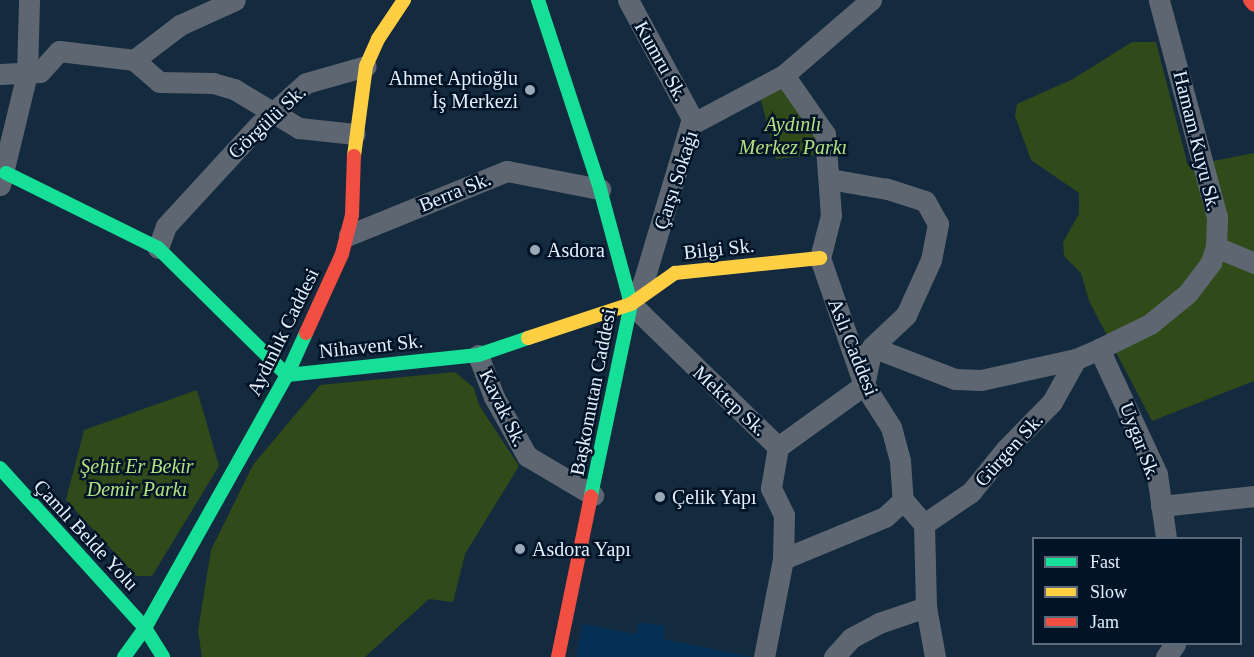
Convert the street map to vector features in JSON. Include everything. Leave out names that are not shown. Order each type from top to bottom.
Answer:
[{"type":"street","points":[[29,0],[27,73],[3,179],[158,248],[287,375]]},
{"type":"street","points":[[134,60],[180,25],[235,0]]},
{"type":"street","name":"Aydınlık Caddesi","points":[[124,657],[145,628],[287,375],[349,235],[355,134],[366,66],[378,39],[404,0]]},
{"type":"street","name":"Başkomutan Caddesi","points":[[538,0],[600,189],[631,304],[558,657]]},
{"type":"street","name":"Kumru Sk.","points":[[628,0],[694,122]]},
{"type":"street","name":"Çarşı Sokağı","points":[[631,304],[643,283],[690,125],[784,75],[871,0]]},
{"type":"street","name":"Hamam Kuyu Sk.","points":[[872,347],[968,382],[1076,359],[1172,310],[1202,275],[1216,247],[1217,217],[1203,155],[1159,0]]},
{"type":"street","points":[[1250,0],[1254,5]]},
{"type":"street","points":[[0,74],[40,72],[59,51],[134,60],[159,82],[213,83],[234,89],[298,128],[355,134]]},
{"type":"street","name":"Görgülü Sk.","points":[[158,248],[166,226],[273,112],[306,83],[366,66]]},
{"type":"street","points":[[784,75],[825,134],[831,215],[820,258]]},
{"type":"street","name":"Berra Sk.","points":[[349,235],[507,171],[600,189]]},
{"type":"street","points":[[778,447],[864,385],[872,347],[906,315],[930,260],[938,224],[925,201],[887,189],[829,179]]},
{"type":"street","points":[[1216,247],[1254,263]]},
{"type":"street","name":"Bilgi Sk.","points":[[631,304],[675,273],[820,258]]},
{"type":"street","name":"Aslı Caddesi","points":[[820,258],[864,385],[891,427],[900,461],[903,500]]},
{"type":"street","name":"Nihavent Sk.","points":[[287,375],[478,355],[631,304]]},
{"type":"street","name":"Mektep Sk.","points":[[631,304],[778,447],[771,488],[784,515],[783,560],[764,657]]},
{"type":"street","name":"Uygar Sk.","points":[[1099,349],[1157,474],[1166,537]]},
{"type":"street","name":"Kavak Sk.","points":[[478,355],[494,397],[527,456],[593,495]]},
{"type":"street","name":"Gürgen Sk.","points":[[924,524],[971,492],[1006,449],[1052,402],[1076,359]]},
{"type":"street","name":"Çamlı Belde Yolu","points":[[0,468],[145,628],[162,657]]},
{"type":"street","points":[[1161,506],[1254,496]]},
{"type":"street","points":[[783,560],[885,517],[903,500],[924,524],[926,607],[935,657]]},
{"type":"street","points":[[834,657],[861,633],[926,607]]},
{"type":"shaded area","points":[[639,622],[665,626],[663,639],[752,657],[576,657],[583,624],[636,634]]},
{"type":"green space","points":[[1132,42],[1156,42],[1188,166],[1254,153],[1254,381],[1152,421],[1089,301],[1081,273],[1064,256],[1063,242],[1079,214],[1079,193],[1031,160],[1015,116],[1017,104],[1073,79]]},
{"type":"green space","name":"Aydınlı Merkez Parkı","points":[[783,85],[814,127],[817,155],[776,159],[760,96]]},
{"type":"green space","points":[[455,372],[474,388],[479,405],[519,466],[465,554],[453,602],[429,599],[365,657],[202,657],[198,631],[211,550],[253,465],[320,385]]},
{"type":"green space","name":"Şehit Er Bekir Demir Parkı","points":[[197,390],[219,466],[152,576],[136,576],[66,500],[84,430]]},
{"type":"traffic: fast","points":[[538,0],[600,189],[631,304],[591,496]]},
{"type":"traffic: fast","points":[[6,173],[158,248],[287,375],[478,355],[528,338]]},
{"type":"traffic: fast","points":[[124,657],[145,628],[287,375],[306,333]]},
{"type":"traffic: fast","points":[[0,468],[145,628],[163,657]]},
{"type":"traffic: slow","points":[[354,156],[366,66],[378,39],[404,0]]},
{"type":"traffic: slow","points":[[528,338],[631,304],[675,273],[820,258]]},
{"type":"traffic: jam","points":[[1250,0],[1254,5]]},
{"type":"traffic: jam","points":[[306,333],[342,254],[352,215],[354,156]]},
{"type":"traffic: jam","points":[[558,657],[591,496]]},
{"type":"place","name":"Ahmet Aptioğlu İş Merkezi","points":[[530,90]]},
{"type":"place","name":"Asdora","points":[[535,250]]},
{"type":"place","name":"Çelik Yapı","points":[[660,497]]},
{"type":"place","name":"Asdora Yapı","points":[[520,549]]}]
